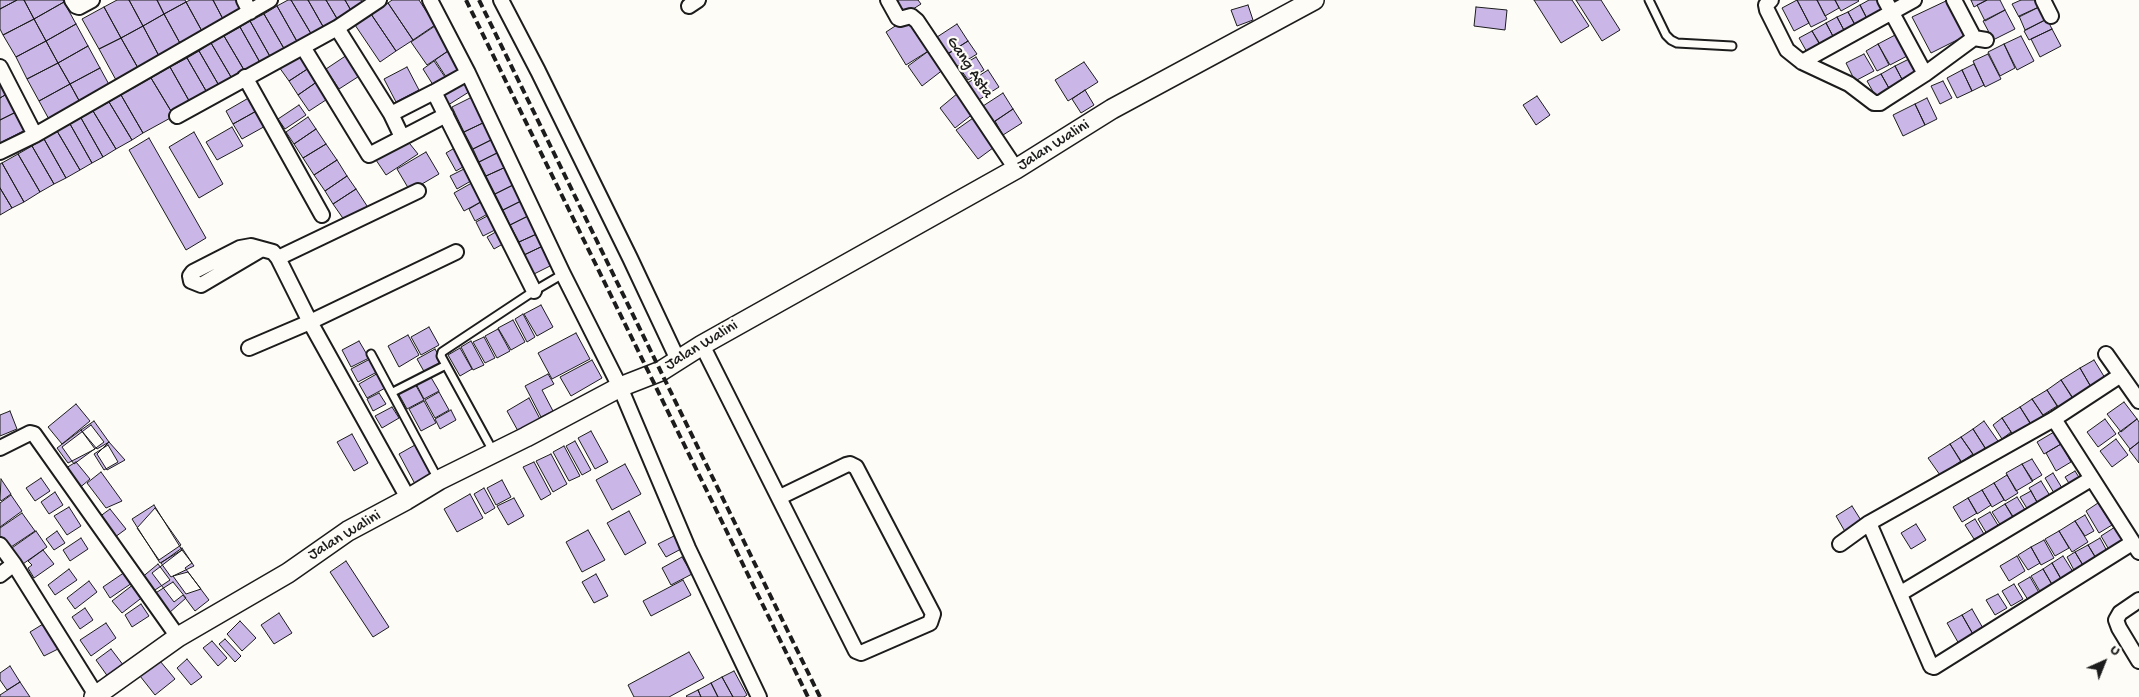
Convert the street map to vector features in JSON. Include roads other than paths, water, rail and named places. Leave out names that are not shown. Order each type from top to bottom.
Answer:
[{"type":"street","points":[[72,0],[79,7],[92,0]]},
{"type":"street","points":[[0,152],[35,135],[247,6],[270,0]]},
{"type":"street","points":[[177,116],[244,77],[337,28],[379,0]]},
{"type":"street","points":[[430,0],[468,73],[563,274],[620,387],[688,548],[759,697]]},
{"type":"street","points":[[501,0],[630,258],[678,360]]},
{"type":"street","name":"Gang Asta","points":[[888,0],[898,18],[911,16],[917,21],[1016,169]]},
{"type":"street","name":"Jalan Walini","points":[[95,696],[178,638],[288,573],[348,531],[439,480],[526,437],[620,387],[652,375],[702,344],[1016,169],[1112,109],[1314,0]]},
{"type":"street","points":[[1771,0],[1766,5],[1787,50],[1802,62],[1849,84],[1874,103],[1880,103],[1980,39],[1954,0]]},
{"type":"street","points":[[1802,62],[1888,6],[1914,0]]},
{"type":"street","points":[[2043,0],[2051,16]]},
{"type":"street","points":[[1888,6],[1925,74]]},
{"type":"street","points":[[337,28],[402,137]]},
{"type":"street","points":[[303,47],[369,155],[446,115]]},
{"type":"street","points":[[0,67],[35,135]]},
{"type":"street","points":[[390,114],[468,73]]},
{"type":"street","points":[[244,77],[322,215]]},
{"type":"street","points":[[434,92],[534,291]]},
{"type":"street","points":[[278,258],[418,191]]},
{"type":"street","points":[[262,249],[273,252],[278,258],[310,322],[408,498]]},
{"type":"street","points":[[249,348],[310,322],[456,252]]},
{"type":"street","points":[[702,344],[856,651],[860,653],[930,623],[933,614],[856,467],[850,464],[846,465],[780,497]]},
{"type":"street","points":[[2106,354],[2139,401]]},
{"type":"street","points":[[1840,544],[1869,523],[2054,419],[2121,375]]},
{"type":"street","points":[[1869,523],[1901,593],[1931,666],[1938,666],[2136,548],[2054,419]]},
{"type":"street","points":[[0,448],[30,433],[34,434],[178,638]]},
{"type":"street","points":[[1901,593],[2091,479]]},
{"type":"street","points":[[0,546],[14,564],[95,696]]},
{"type":"street","points":[[0,575],[14,564]]},
{"type":"street","points":[[2139,600],[2120,612],[2116,620],[2139,661]]},
{"type":"lane","points":[[1649,0],[1666,35],[1671,40],[1677,43],[1732,46]]},
{"type":"lane","points":[[494,452],[441,356],[442,352],[563,274]]},
{"type":"lane","points":[[371,354],[439,480]]},
{"type":"lane","points":[[393,392],[446,365]]},
{"type":"railway","points":[[466,0],[808,697]]},
{"type":"railway","points":[[479,0],[820,697]]}]
